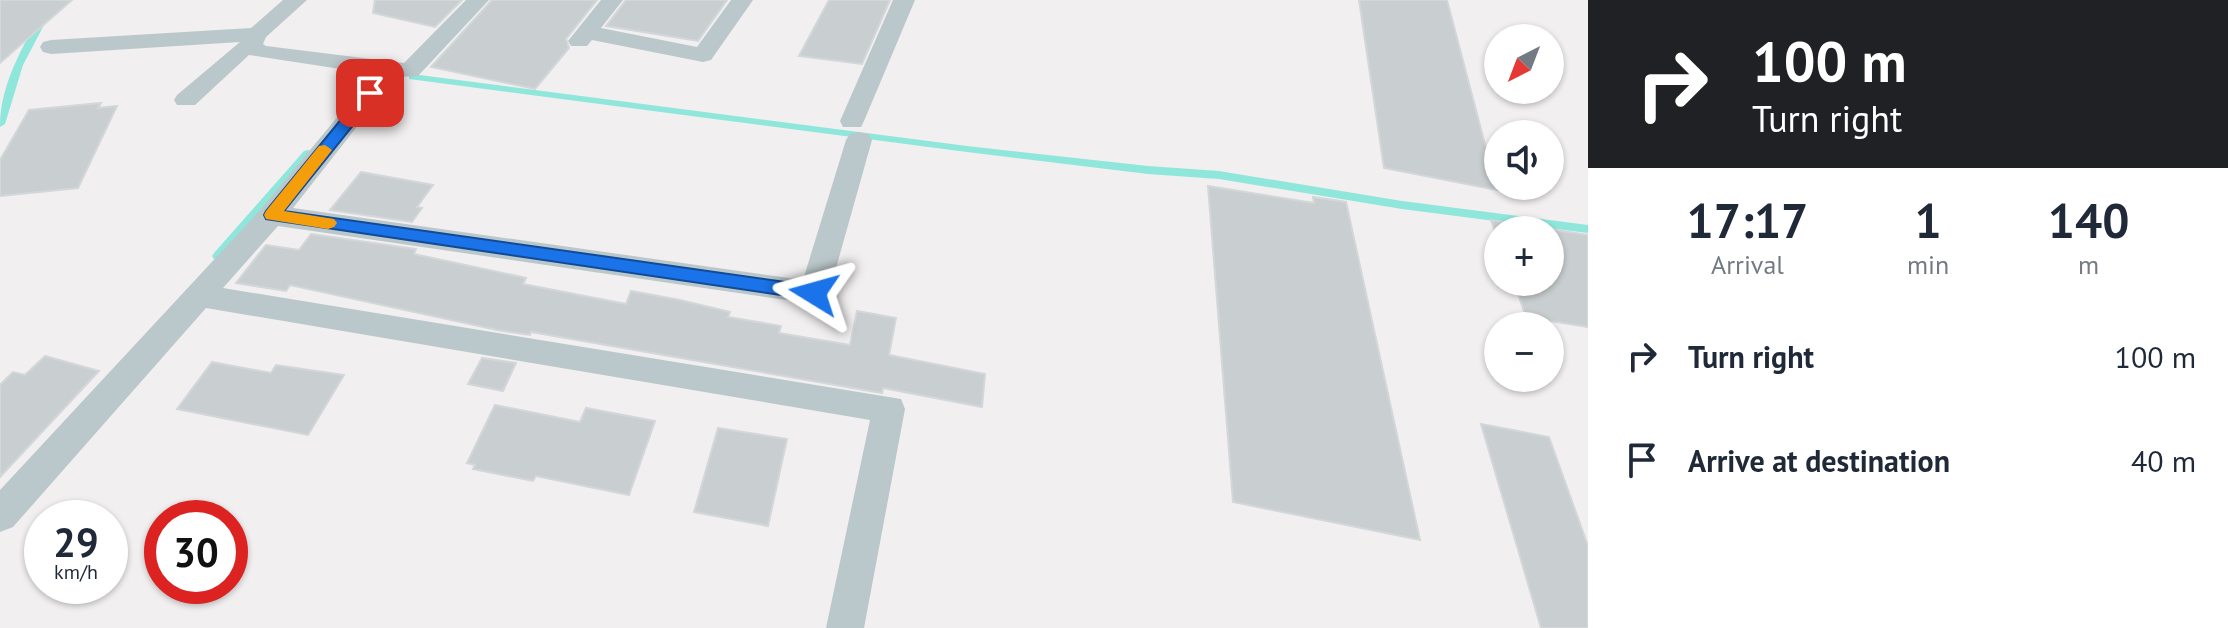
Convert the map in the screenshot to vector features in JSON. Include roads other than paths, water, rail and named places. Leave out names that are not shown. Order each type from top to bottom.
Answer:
[{"type":"street","points":[[186,100],[296,0]]},
{"type":"street","points":[[254,39],[259,52],[410,71],[478,0]]},
{"type":"street","points":[[612,0],[583,36],[703,55],[742,0]]},
{"type":"street","points":[[272,215],[814,293],[856,130],[904,0]]},
{"type":"street","points":[[51,47],[254,39]]},
{"type":"street","points":[[0,515],[272,215],[390,69]]},
{"type":"street","points":[[197,295],[889,409],[845,628]]},
{"type":"waterway","points":[[0,124],[18,65],[53,0]]},
{"type":"waterway","points":[[412,77],[967,149],[1219,175],[1402,205],[1588,229]]},
{"type":"waterway","points":[[218,256],[308,153]]}]
